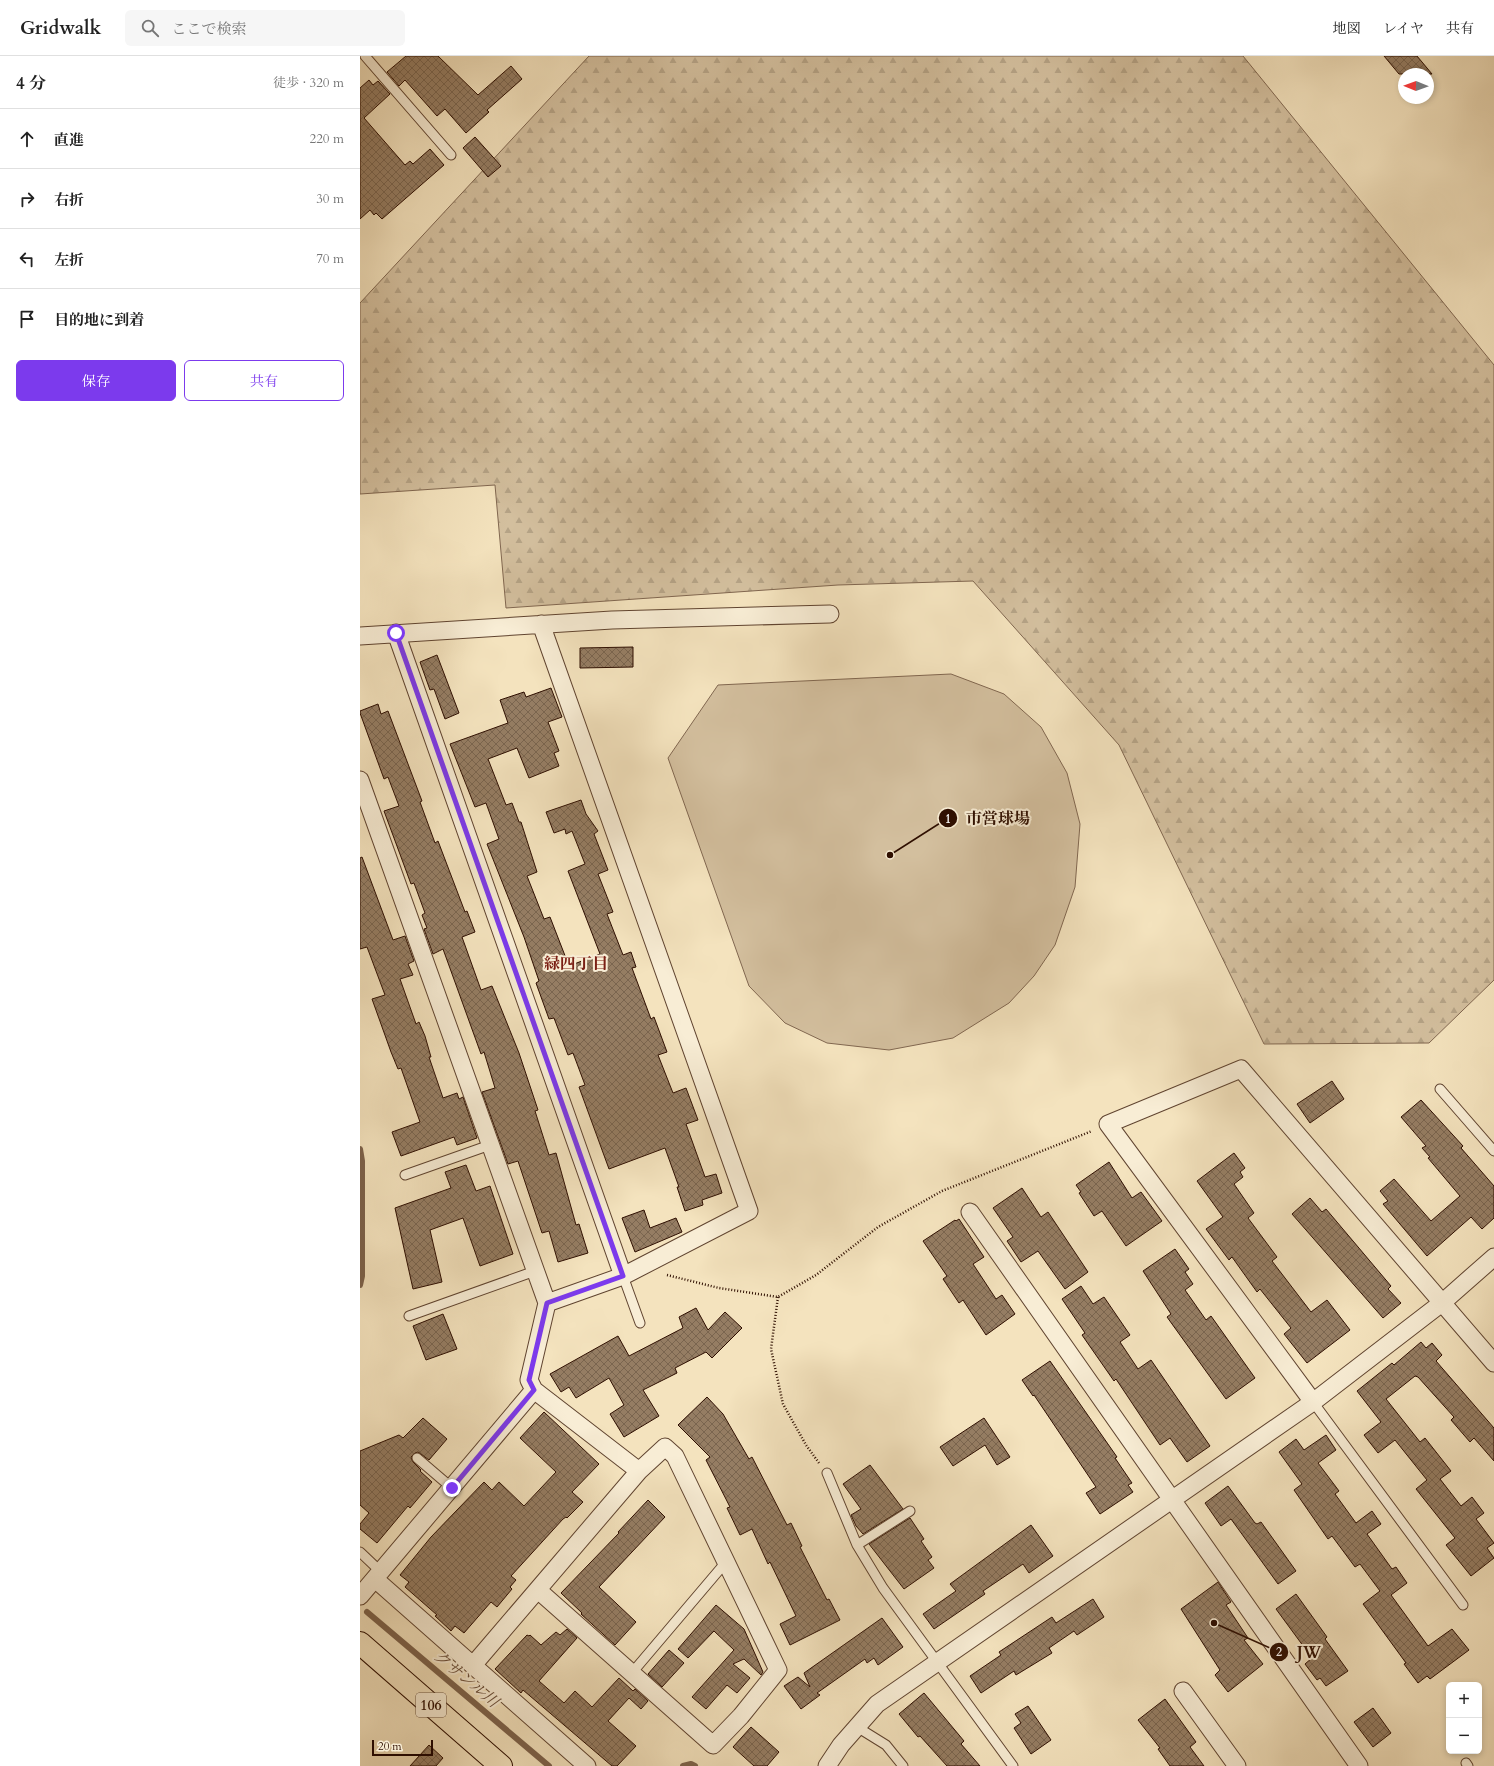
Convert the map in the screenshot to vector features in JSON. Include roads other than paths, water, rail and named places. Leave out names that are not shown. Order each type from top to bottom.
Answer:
[{"type":"main road","name":"106","points":[[360,1643],[501,1766]]},
{"type":"street","points":[[360,636],[396,629],[830,614]]},
{"type":"street","points":[[541,624],[749,1211],[623,1276],[547,1303]]},
{"type":"street","points":[[396,629],[623,1276]]},
{"type":"street","points":[[360,780],[547,1303],[529,1380],[534,1390],[639,1471]]},
{"type":"street","points":[[1313,1402],[1108,1124],[1241,1069],[1494,1363]]},
{"type":"street","points":[[970,1212],[1359,1766]]},
{"type":"street","points":[[827,1766],[841,1745],[877,1704],[1313,1402],[1443,1302],[1494,1257]]},
{"type":"street","points":[[360,1596],[534,1390]]},
{"type":"street","points":[[474,1664],[539,1591],[639,1471],[665,1447],[675,1456],[778,1670],[740,1716],[713,1745],[539,1591]]},
{"type":"street","points":[[378,1575],[587,1766]]},
{"type":"street","points":[[1183,1691],[1237,1766]]},
{"type":"lane","points":[[365,56],[451,154]]},
{"type":"lane","points":[[1440,1090],[1494,1151]]},
{"type":"lane","points":[[405,1175],[490,1145]]},
{"type":"lane","points":[[409,1316],[535,1271]]},
{"type":"lane","points":[[623,1276],[640,1323]]},
{"type":"lane","points":[[1313,1402],[1463,1605]]},
{"type":"lane","points":[[417,1458],[452,1488]]},
{"type":"lane","points":[[827,1473],[857,1544],[883,1588],[1013,1766]]},
{"type":"lane","points":[[857,1544],[910,1511]]},
{"type":"lane","points":[[360,1552],[378,1575]]},
{"type":"lane","points":[[631,1674],[726,1562]]},
{"type":"lane","points":[[857,1727],[886,1745],[903,1766]]},
{"type":"waterway","name":"クサンル川","points":[[360,1149],[362,1161],[362,1276],[360,1285]]},
{"type":"waterway","name":"クサンル川","points":[[367,1612],[549,1766]]},
{"type":"waterway","name":"クサンル川","points":[[683,1766],[691,1764],[695,1766]]},
{"type":"place","name":"市営球場","points":[[890,855]]},
{"type":"place","name":"JW","points":[[1214,1623]]},
{"type":"district","name":"緑四丁目","points":[[576,964]]}]
